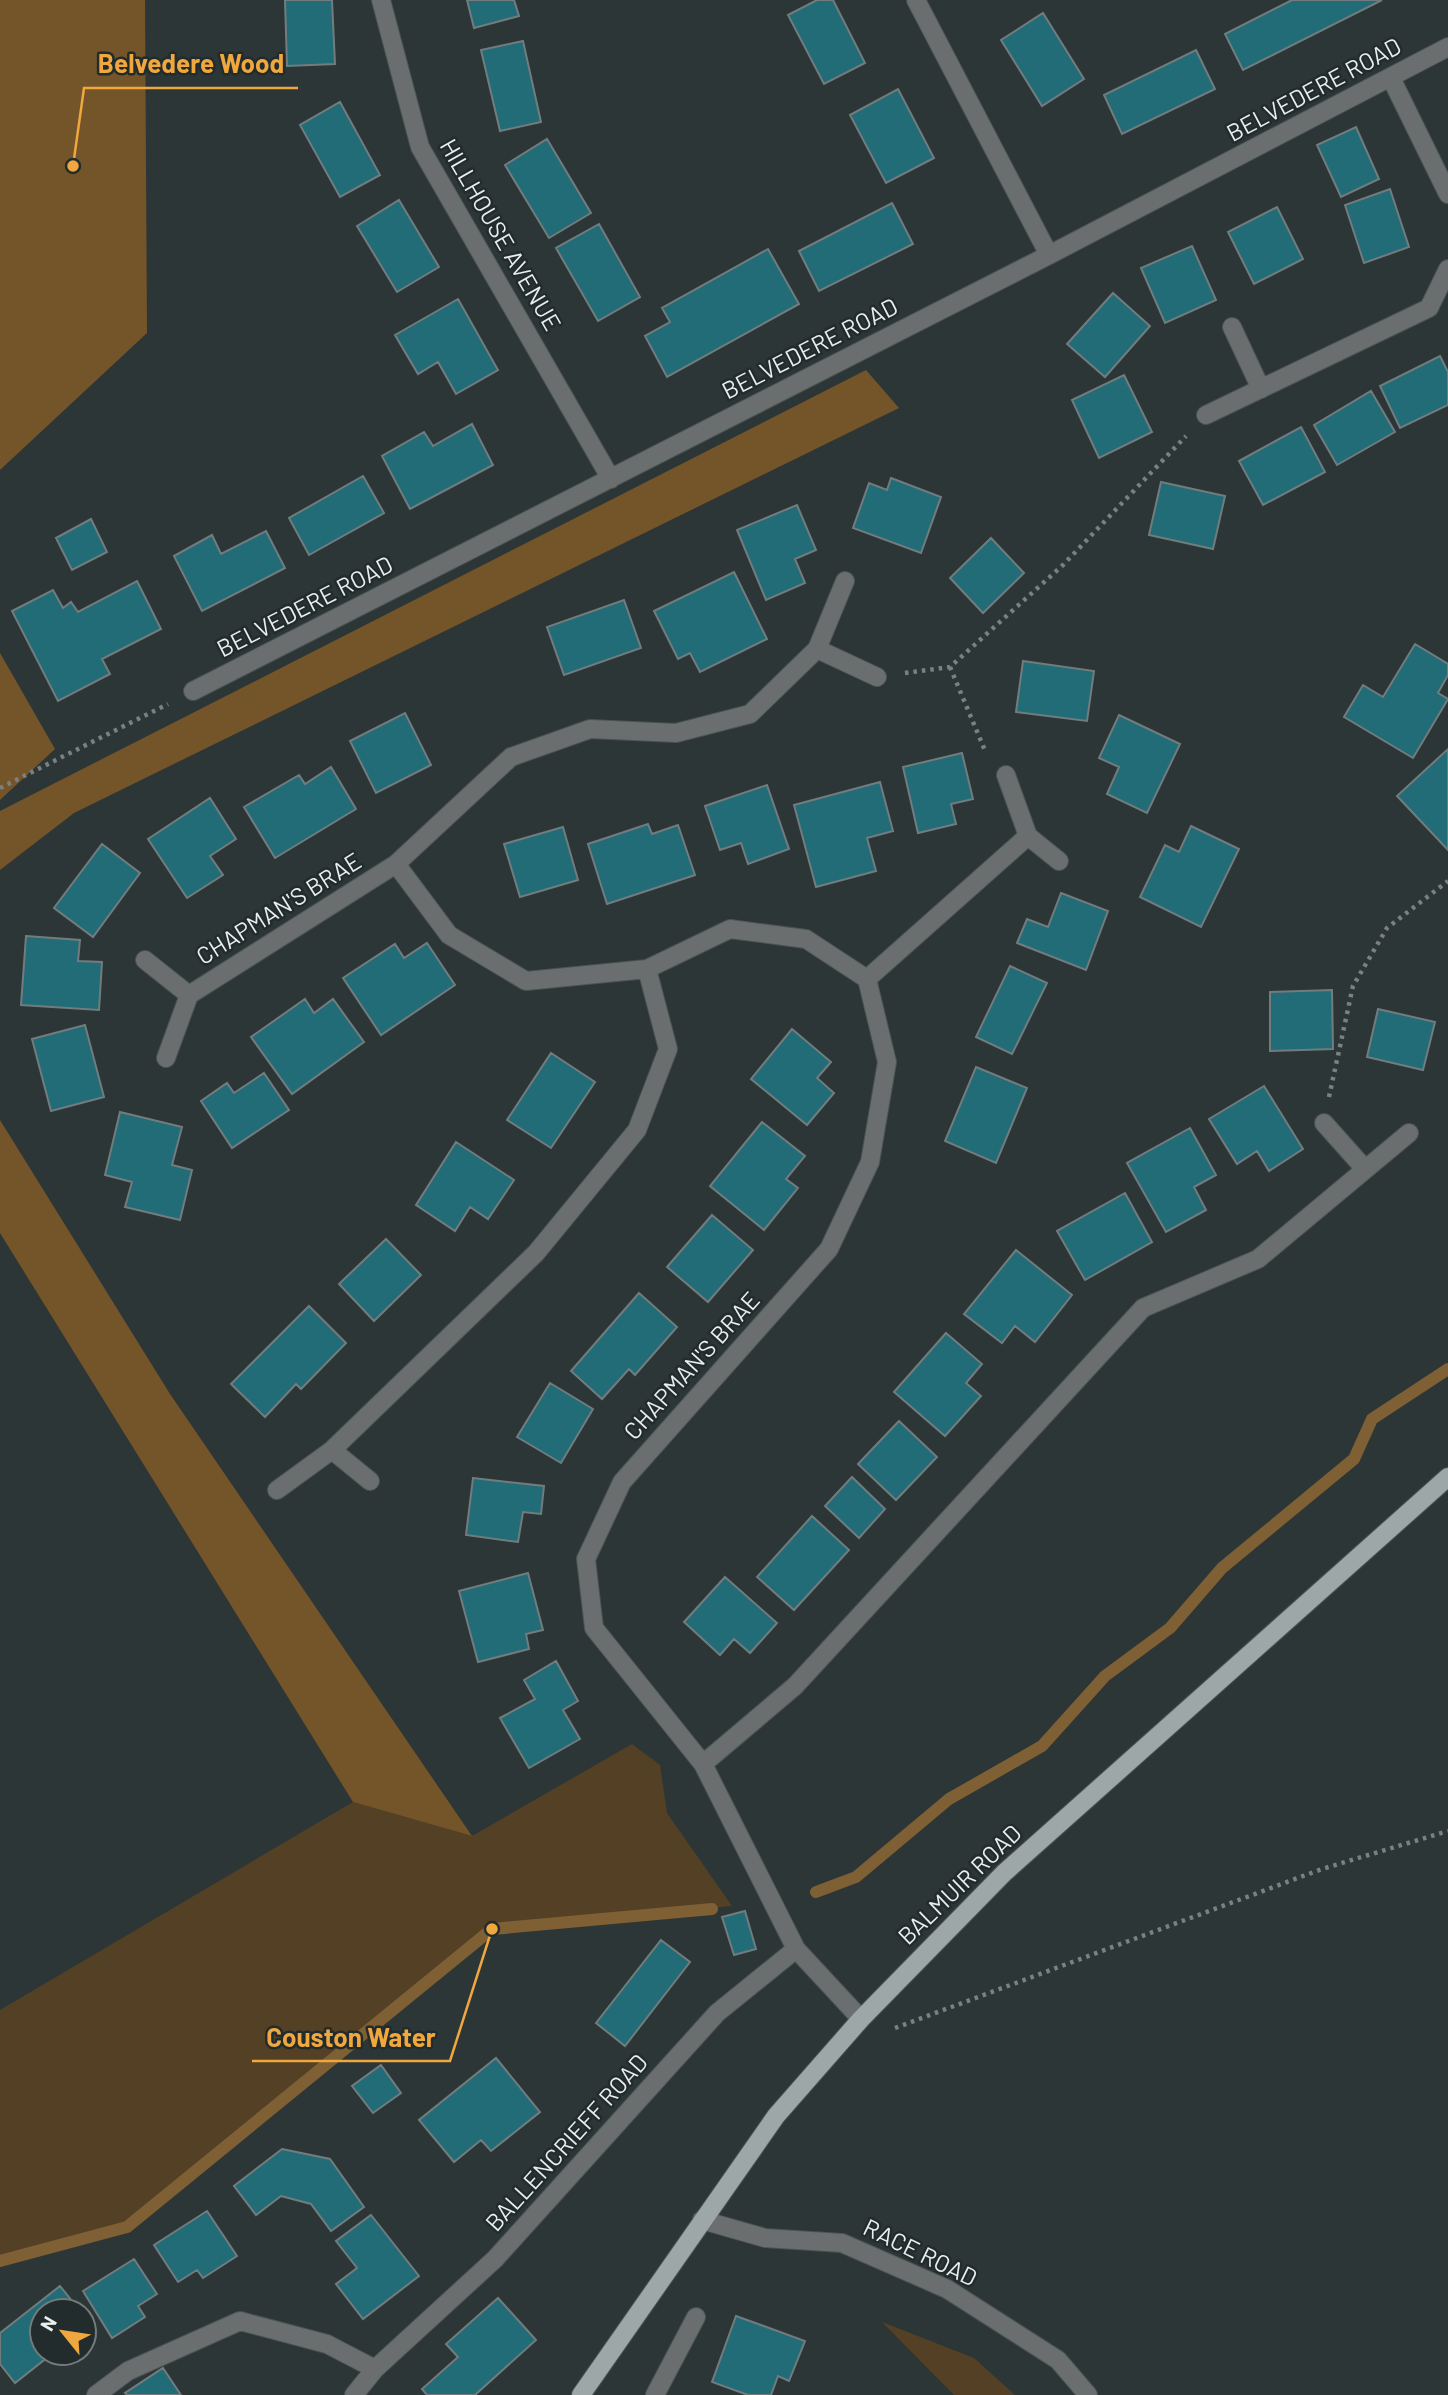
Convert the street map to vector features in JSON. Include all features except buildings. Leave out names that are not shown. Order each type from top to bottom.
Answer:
[{"type":"main road","name":"BALMUIR ROAD","points":[[580,2395],[776,2116],[861,2019],[1004,1873],[1448,1477]]},
{"type":"street","name":"HILLHOUSE AVENUE","points":[[381,0],[420,147],[611,479]]},
{"type":"street","points":[[916,0],[1049,255]]},
{"type":"street","name":"BELVEDERE ROAD","points":[[193,691],[1049,255],[1448,47]]},
{"type":"street","points":[[1391,78],[1448,194]]},
{"type":"street","points":[[1206,415],[1429,308],[1448,269]]},
{"type":"street","points":[[1232,327],[1261,389]]},
{"type":"street","name":"CHAPMAN'S BRAE","points":[[166,1058],[189,995],[396,864],[511,757],[590,729],[676,733],[750,714],[817,649],[845,581]]},
{"type":"street","points":[[817,649],[877,677]]},
{"type":"street","points":[[1006,775],[1028,836],[1059,861]]},
{"type":"street","points":[[867,979],[1028,836]]},
{"type":"street","name":"CHAPMAN'S BRAE","points":[[396,864],[449,935],[526,981],[646,969],[730,929],[806,939],[867,979],[887,1062],[870,1162],[829,1249],[622,1482],[586,1559],[594,1628],[703,1764],[796,1949],[861,2019]]},
{"type":"street","name":"CHAPMAN'S BRAE","points":[[145,960],[189,995]]},
{"type":"street","points":[[277,1490],[332,1450],[536,1253],[637,1130],[668,1049],[646,969]]},
{"type":"street","points":[[1324,1123],[1365,1169]]},
{"type":"street","points":[[703,1764],[795,1686],[1143,1308],[1258,1259],[1409,1133]]},
{"type":"street","points":[[332,1450],[370,1481]]},
{"type":"street","name":"BALLENCRIEFF ROAD","points":[[354,2395],[375,2370],[495,2259],[717,2013],[796,1949]]},
{"type":"street","name":"RACE ROAD","points":[[702,2220],[765,2238],[842,2243],[947,2289],[1058,2360],[1088,2395]]},
{"type":"street","points":[[655,2395],[696,2317]]},
{"type":"street","points":[[96,2395],[128,2371],[240,2321],[327,2344],[375,2370]]},
{"type":"path","points":[[877,677],[950,667],[1063,565],[1206,415]]},
{"type":"path","points":[[950,667],[987,754],[1006,775]]},
{"type":"path","points":[[0,788],[193,691]]},
{"type":"path","points":[[1324,1123],[1353,986],[1387,928],[1448,881]]},
{"type":"path","points":[[894,2028],[1322,1869],[1448,1831]]},
{"type":"shaded area","points":[[0,0],[145,0],[147,333],[0,470]]},
{"type":"shaded area","points":[[866,370],[899,408],[74,813],[0,870],[0,811]]},
{"type":"shaded area","points":[[0,653],[55,749],[0,800]]},
{"type":"shaded area","points":[[0,1120],[170,1394],[472,1836],[353,1802],[0,1233]]},
{"type":"shaded area","points":[[632,1744],[660,1765],[667,1813],[732,1906],[492,1929],[127,2227],[0,2261],[0,2010],[353,1802],[472,1836]]},
{"type":"shaded area","points":[[882,2322],[974,2358],[1015,2395],[954,2395]]},
{"type":"waterway","points":[[816,1892],[856,1877],[949,1799],[1042,1746],[1105,1676],[1170,1628],[1222,1568],[1354,1459],[1372,1419],[1448,1369]]},
{"type":"waterway","points":[[0,2261],[127,2227],[492,1929],[712,1909]]},
{"type":"place","name":"Belvedere Wood","points":[[73,166]]},
{"type":"place","name":"Couston Water","points":[[492,1929]]}]
